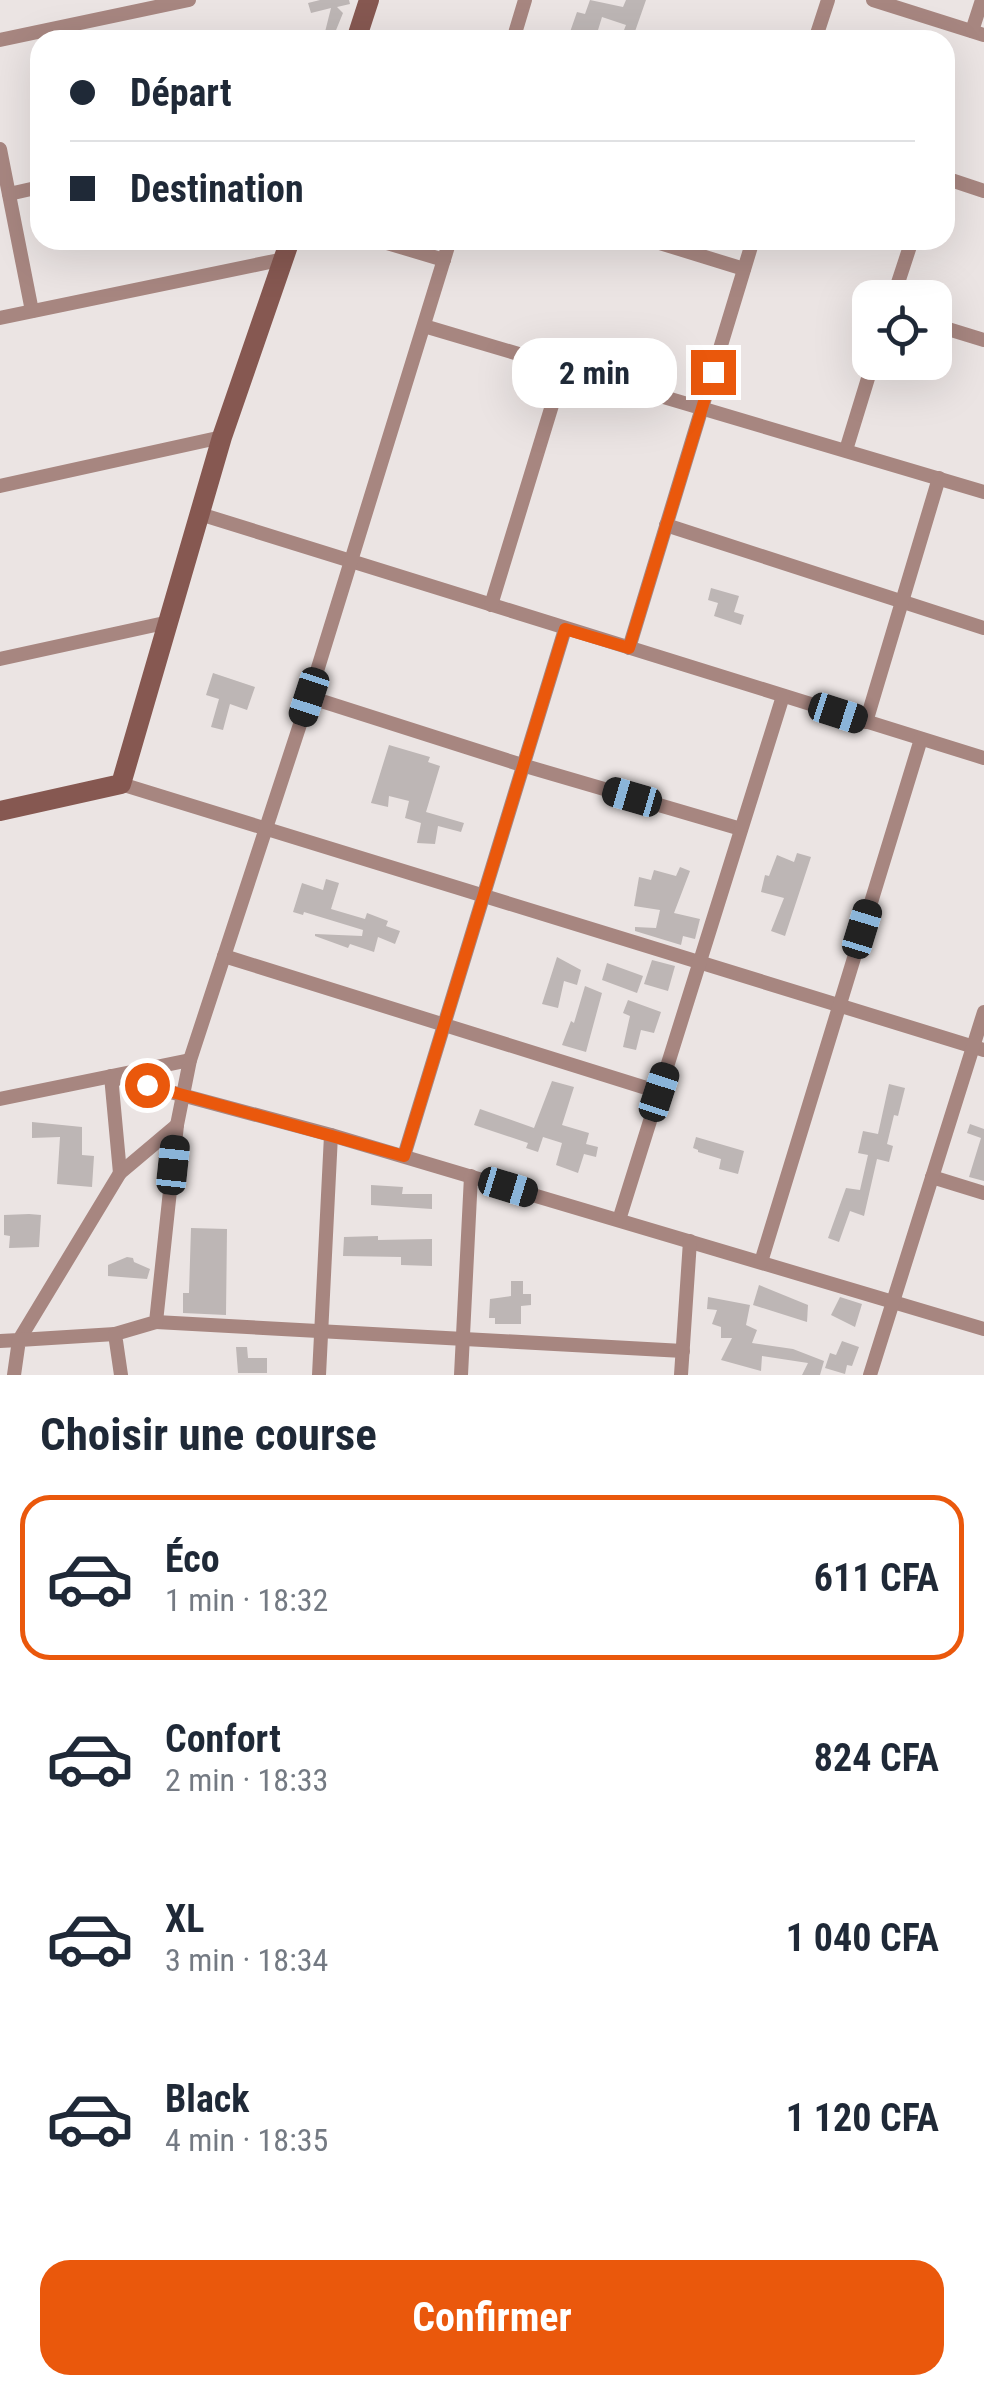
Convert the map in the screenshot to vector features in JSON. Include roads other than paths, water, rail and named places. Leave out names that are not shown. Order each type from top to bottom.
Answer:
[{"type":"street","points":[[96,0],[98,19]]},
{"type":"street","points":[[47,30],[189,0]]},
{"type":"street","points":[[359,30],[369,0]]},
{"type":"street","points":[[516,30],[525,0]]},
{"type":"street","points":[[818,30],[828,0]]},
{"type":"street","points":[[872,0],[978,33],[982,0]]},
{"type":"street","points":[[0,40],[30,34]]},
{"type":"street","points":[[0,149],[32,311]]},
{"type":"street","points":[[955,181],[984,190]]},
{"type":"street","points":[[9,194],[30,189]]},
{"type":"street","points":[[0,318],[287,250]]},
{"type":"street","points":[[121,784],[222,438],[287,250]]},
{"type":"street","points":[[410,250],[444,260]]},
{"type":"street","points":[[156,1322],[177,1126],[190,1060],[309,697],[447,250]]},
{"type":"street","points":[[682,250],[744,269]]},
{"type":"street","points":[[629,648],[750,250]]},
{"type":"street","points":[[900,280],[909,250]]},
{"type":"street","points":[[424,326],[984,492]]},
{"type":"street","points":[[952,330],[984,340]]},
{"type":"street","points":[[490,605],[564,366]]},
{"type":"street","points":[[846,450],[867,380]]},
{"type":"street","points":[[0,486],[222,438]]},
{"type":"street","points":[[866,722],[939,478]]},
{"type":"street","points":[[200,514],[984,758]]},
{"type":"street","points":[[666,525],[984,628]]},
{"type":"street","points":[[0,659],[169,622]]},
{"type":"street","points":[[404,1156],[565,629]]},
{"type":"street","points":[[619,1220],[783,696]]},
{"type":"street","points":[[309,697],[741,829]]},
{"type":"street","points":[[761,1262],[921,739]]},
{"type":"street","points":[[0,811],[121,784],[979,1049]]},
{"type":"street","points":[[224,956],[659,1092]]},
{"type":"street","points":[[870,1375],[932,1177],[979,1049],[984,1012]]},
{"type":"street","points":[[0,1099],[190,1060]]},
{"type":"street","points":[[110,1076],[404,1156],[984,1329]]},
{"type":"street","points":[[110,1076],[120,1173]]},
{"type":"street","points":[[14,1375],[20,1340],[120,1173],[177,1126]]},
{"type":"street","points":[[319,1375],[331,1135]]},
{"type":"street","points":[[461,1375],[471,1176]]},
{"type":"street","points":[[932,1177],[984,1193]]},
{"type":"street","points":[[681,1375],[690,1241]]},
{"type":"street","points":[[0,1341],[116,1334],[156,1322],[682,1351]]},
{"type":"street","points":[[116,1334],[121,1375]]}]
